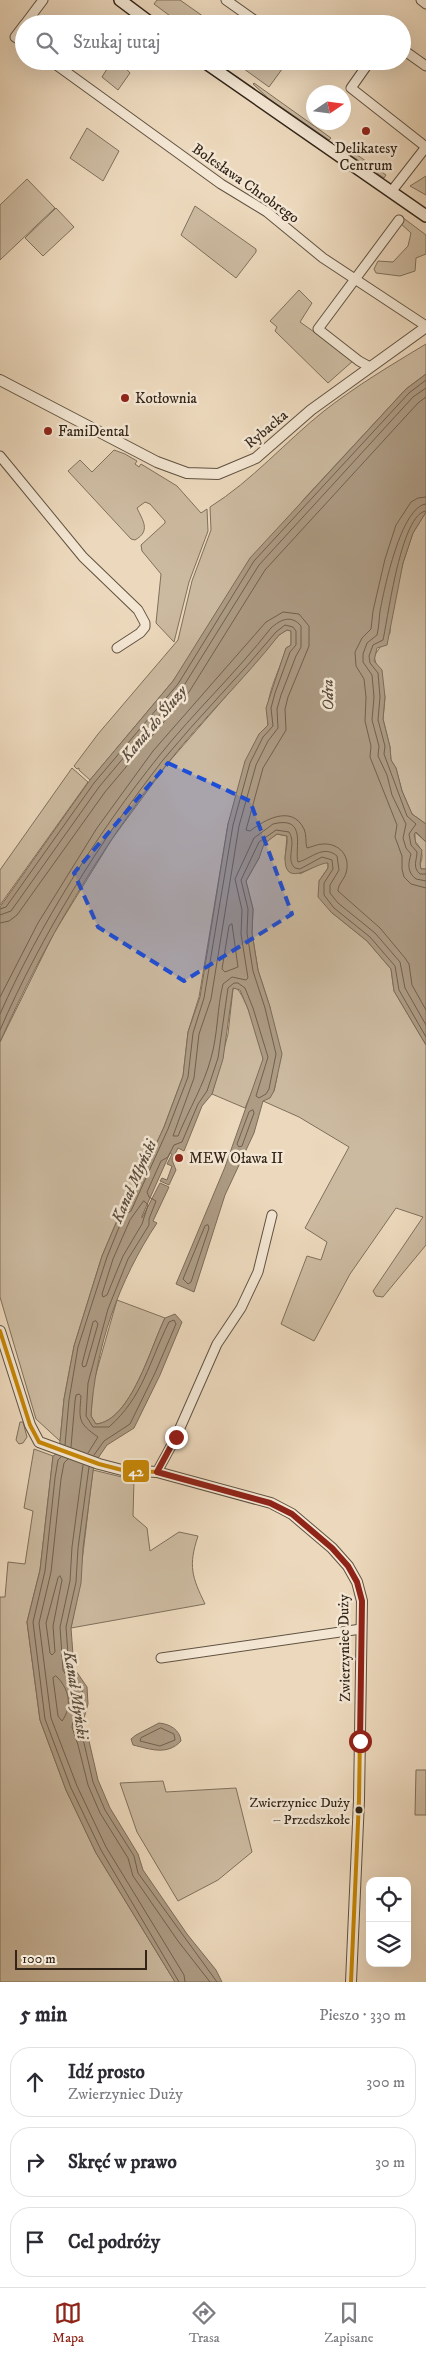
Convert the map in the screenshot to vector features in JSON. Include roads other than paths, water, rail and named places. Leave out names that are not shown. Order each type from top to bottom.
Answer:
[{"type":"main road","points":[[120,0],[140,15]]},
{"type":"main road","points":[[216,70],[426,216]]},
{"type":"street","points":[[32,15],[43,0]]},
{"type":"street","points":[[226,0],[247,15]]},
{"type":"street","points":[[421,0],[426,4]]},
{"type":"street","points":[[411,55],[426,66]]},
{"type":"street","name":"Bolesława Chrobrego","points":[[63,70],[221,184],[267,212],[426,327]]},
{"type":"street","points":[[364,70],[351,88],[426,147],[391,192]]},
{"type":"street","points":[[370,367],[359,361],[318,329],[399,220]]},
{"type":"street","name":"Rybacka","points":[[0,380],[157,462],[187,473],[201,475],[225,472],[256,458],[311,410],[426,327]]},
{"type":"street","points":[[0,456],[83,557],[138,610],[145,623],[145,627],[140,633],[117,648]]},
{"type":"street","points":[[157,1472],[176,1437],[217,1344],[241,1308],[258,1272],[272,1215]]},
{"type":"street","name":"Zwierzyniec Duży","points":[[0,1331],[30,1425],[39,1442],[99,1464],[122,1470],[157,1472],[270,1503],[292,1514],[310,1528],[348,1566],[357,1582],[362,1601],[359,1800],[352,1982]]},
{"type":"street","points":[[161,1658],[361,1629]]},
{"type":"water","points":[[426,374],[426,512],[413,533],[403,563],[387,645],[377,648],[374,661],[382,670],[385,697],[383,719],[390,747],[391,760],[396,768],[402,791],[412,814],[426,824],[426,842],[416,832],[414,834],[416,844],[422,850],[421,869],[426,869],[426,1045],[394,991],[391,969],[367,941],[331,912],[318,897],[319,881],[328,868],[328,863],[295,874],[290,873],[286,868],[285,859],[287,836],[277,834],[264,844],[259,858],[246,881],[253,909],[252,933],[258,970],[282,1054],[274,1091],[270,1098],[263,1101],[254,1133],[225,1195],[194,1292],[176,1284],[225,1167],[263,1059],[248,1009],[240,990],[233,988],[223,1059],[212,1094],[202,1106],[184,1151],[178,1148],[172,1160],[176,1170],[169,1185],[160,1181],[162,1178],[167,1180],[172,1166],[167,1164],[172,1154],[170,1153],[142,1216],[142,1218],[160,1183],[169,1187],[153,1221],[157,1223],[131,1268],[111,1315],[93,1391],[91,1416],[96,1424],[108,1420],[120,1410],[130,1397],[165,1318],[175,1314],[182,1322],[160,1375],[134,1428],[107,1445],[94,1464],[83,1548],[81,1583],[71,1628],[74,1668],[87,1687],[88,1704],[82,1725],[89,1741],[98,1780],[110,1808],[138,1854],[143,1870],[187,1934],[216,1970],[222,1982],[175,1982],[96,1853],[66,1790],[40,1720],[27,1622],[40,1570],[53,1456],[59,1452],[64,1399],[74,1346],[102,1256],[119,1216],[119,1207],[126,1209],[164,1127],[183,1076],[188,1032],[200,997],[228,824],[245,761],[259,734],[268,725],[266,708],[286,648],[291,645],[291,631],[287,630],[279,635],[252,668],[194,731],[142,796],[75,897],[35,969],[0,1042],[0,907],[90,780],[173,681],[250,558],[406,389]]},
{"type":"water","points":[[159,1723],[174,1728],[179,1734],[181,1741],[176,1746],[170,1749],[158,1750],[133,1745],[131,1739]]},
{"type":"place","name":"Delikatesy Centrum","points":[[366,131]]},
{"type":"place","name":"Kotłownia","points":[[125,398]]},
{"type":"place","name":"FamiDental","points":[[48,431]]},
{"type":"place","name":"MEW Oława II","points":[[179,1158]]},
{"type":"place","name":"Zwierzyniec Duży – Przedszkołe","points":[[359,1810]]},
{"type":"water label","name":"Odra","points":[[327,695]]},
{"type":"water label","name":"Kanał do Śluzy","points":[[153,723]]},
{"type":"water label","name":"Kanał Młyński","points":[[133,1181]]},
{"type":"water label","name":"Kanał Młyński","points":[[77,1695]]}]
